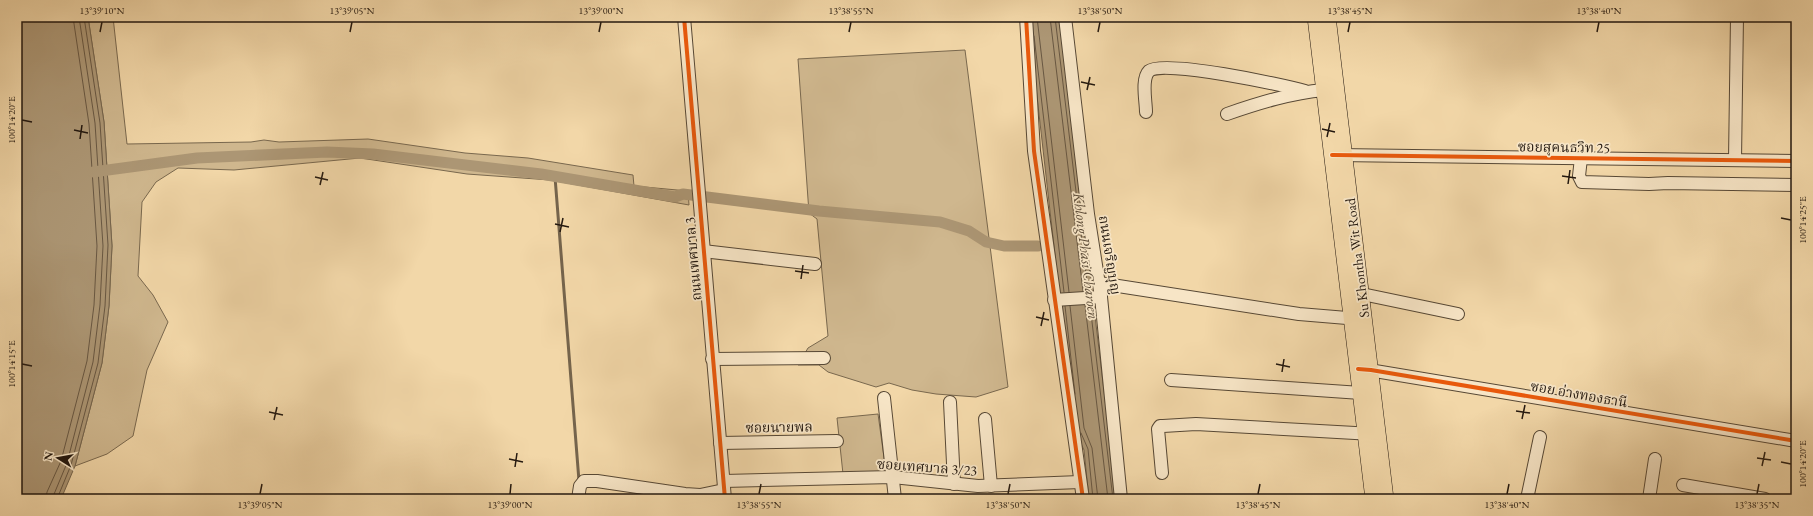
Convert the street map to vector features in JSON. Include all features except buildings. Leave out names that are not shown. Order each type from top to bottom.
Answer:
[{"type":"main road","name":"Su Khontha Wit Road","points":[[1315,17],[1324,90],[1338,155],[1362,294],[1358,319]]},
{"type":"main road","name":"Su Khontha Wit Road","points":[[1328,17],[1338,155],[1372,434],[1372,499]]},
{"type":"main road","name":"Su Khontha Wit Road","points":[[1365,369],[1361,393],[1372,434],[1386,499]]},
{"type":"street","name":"ถนนเทศบาล 3","points":[[684,17],[724,490]]},
{"type":"street","points":[[1026,17],[1034,151],[1083,499]]},
{"type":"street","name":"ถนนเจริญบุญ","points":[[1065,17],[1088,214],[1099,283],[1098,298],[1121,499]]},
{"type":"street","points":[[1735,160],[1737,17]]},
{"type":"street","points":[[1146,112],[1145,80],[1148,71],[1154,68],[1168,67],[1203,71],[1305,91]]},
{"type":"street","points":[[1227,114],[1253,105],[1305,91],[1324,90]]},
{"type":"street","name":"ซอยสุคนธวิท 25","points":[[1338,155],[1796,161]]},
{"type":"street","points":[[1581,158],[1579,176],[1582,182],[1649,184],[1796,184]]},
{"type":"street","points":[[703,251],[815,264]]},
{"type":"street","points":[[1099,283],[1298,314],[1358,319]]},
{"type":"street","points":[[1362,294],[1458,314]]},
{"type":"street","points":[[1056,300],[1098,298]]},
{"type":"street","points":[[712,359],[824,358]]},
{"type":"street","name":"ซอย อ่างทองธานี","points":[[1365,369],[1796,441]]},
{"type":"street","points":[[1171,380],[1361,393]]},
{"type":"street","points":[[884,398],[895,499]]},
{"type":"street","points":[[950,402],[954,484]]},
{"type":"street","points":[[985,419],[991,486]]},
{"type":"street","points":[[1162,473],[1158,429],[1160,426],[1196,424],[1372,434]]},
{"type":"street","points":[[1527,499],[1540,437]]},
{"type":"street","name":"ซอยนายพล","points":[[720,443],[837,441]]},
{"type":"street","points":[[1649,499],[1655,459]]},
{"type":"street","name":"ซอยเทศบาล 3/23","points":[[578,499],[580,486],[584,482],[597,480],[700,495],[724,490],[893,477],[954,484],[991,486],[1080,482]]},
{"type":"street","points":[[1683,485],[1707,494],[1765,499]]},
{"type":"shaded area","points":[[88,17],[113,17],[127,144],[368,139],[465,153],[528,158],[633,175],[634,186],[688,191],[689,205],[550,180],[467,174],[360,158],[234,170],[178,168],[156,182],[142,202],[138,276],[153,295],[168,322],[147,370],[133,436],[107,454],[75,466],[102,363],[109,306],[112,246],[104,122]]},
{"type":"shaded area","points":[[965,50],[1008,387],[976,397],[936,394],[912,390],[889,383],[876,387],[828,372],[819,365],[798,365],[808,348],[828,336],[817,219],[809,213],[798,59]]},
{"type":"shaded area","points":[[878,414],[886,472],[843,474],[837,418]]},
{"type":"water","points":[[17,17],[88,17],[104,122],[112,246],[109,306],[102,363],[75,466],[61,499],[17,499]]},
{"type":"water","name":"Khlong Phasi Charoen","points":[[1028,17],[1059,17],[1117,499],[1089,499],[1084,450],[1075,431]]},
{"type":"waterway","points":[[93,172],[197,158],[327,152],[373,154],[541,174],[675,197],[683,194],[819,211],[940,222],[969,231],[986,242],[1004,246],[1038,246]]},
{"type":"waterway","points":[[555,177],[579,481]]},
{"type":"cycle path","points":[[684,17],[725,499]]},
{"type":"cycle path","points":[[1026,17],[1034,151],[1083,499]]},
{"type":"cycle path","points":[[1332,155],[1796,161]]},
{"type":"cycle path","points":[[1358,369],[1796,441]]}]
